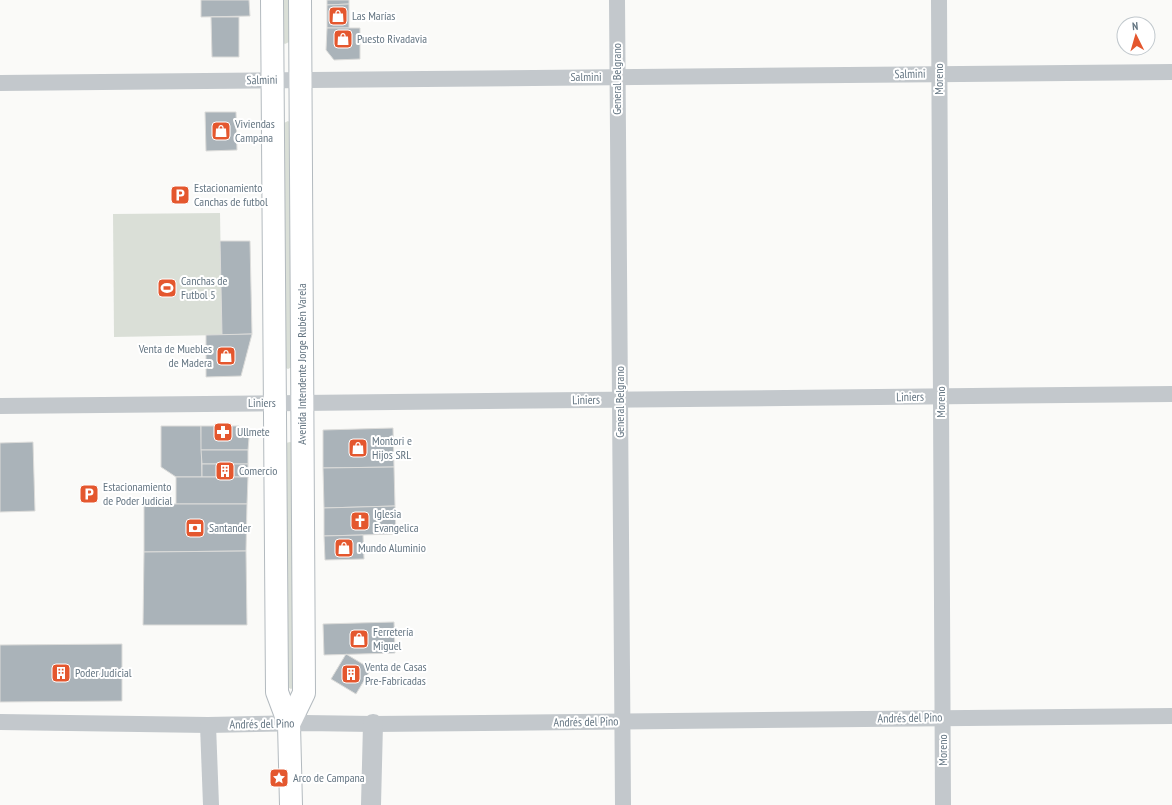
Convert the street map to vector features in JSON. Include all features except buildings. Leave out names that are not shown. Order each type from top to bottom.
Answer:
[{"type":"main road","name":"Avenida Intendente Jorge Rubén Varela","points":[[272,0],[277,692],[290,724],[291,805]]},
{"type":"main road","name":"Avenida Intendente Jorge Rubén Varela","points":[[290,724],[304,694],[300,0]]},
{"type":"street","name":"General Belgrano","points":[[617,0],[623,805]]},
{"type":"street","name":"Moreno","points":[[939,0],[943,805]]},
{"type":"street","name":"Salmini","points":[[0,83],[1172,72]]},
{"type":"street","name":"Liniers","points":[[0,406],[1172,394]]},
{"type":"street","name":"Andrés del Pino","points":[[0,722],[208,725],[1172,716]]},
{"type":"street","points":[[371,805],[373,724]]},
{"type":"street","points":[[208,725],[211,805]]},
{"type":"shaded area","points":[[280,0],[291,0],[291,39],[285,44],[282,42]]},
{"type":"shaded area","points":[[288,121],[291,123],[292,367],[288,369],[284,367],[282,127],[284,123]]},
{"type":"shaded area","name":"Canchas de Futbol 5","points":[[220,213],[222,335],[114,337],[113,214]]},
{"type":"shaded area","points":[[286,443],[294,443],[294,687],[291,689],[287,687],[285,447]]},
{"type":"place","name":"Las Marías","points":[[338,16]]},
{"type":"place","name":"Puesto Rivadavia","points":[[343,39]]},
{"type":"place","name":"Viviendas Campana","points":[[221,131]]},
{"type":"place","name":"Estacionamiento Canchas de futbol","points":[[180,195]]},
{"type":"place","name":"Canchas de Futbol 5","points":[[167,288]]},
{"type":"place","name":"Venta de Muebles de Madera","points":[[226,356]]},
{"type":"place","name":"Ullmete","points":[[223,432]]},
{"type":"place","name":"Montori e Hijos SRL","points":[[358,448]]},
{"type":"place","name":"Comercio","points":[[225,471]]},
{"type":"place","name":"Estacionamiento de Poder Judicial","points":[[89,494]]},
{"type":"place","name":"Iglesia Evangelica","points":[[360,521]]},
{"type":"place","name":"Santander","points":[[195,528]]},
{"type":"place","name":"Mundo Aluminio","points":[[344,548]]},
{"type":"place","name":"Ferretería Miguel","points":[[359,639]]},
{"type":"place","name":"Poder Judicial","points":[[61,673]]},
{"type":"place","name":"Venta de Casas Pre-Fabricadas","points":[[351,674]]},
{"type":"place","name":"Arco de Campana","points":[[279,778]]}]
